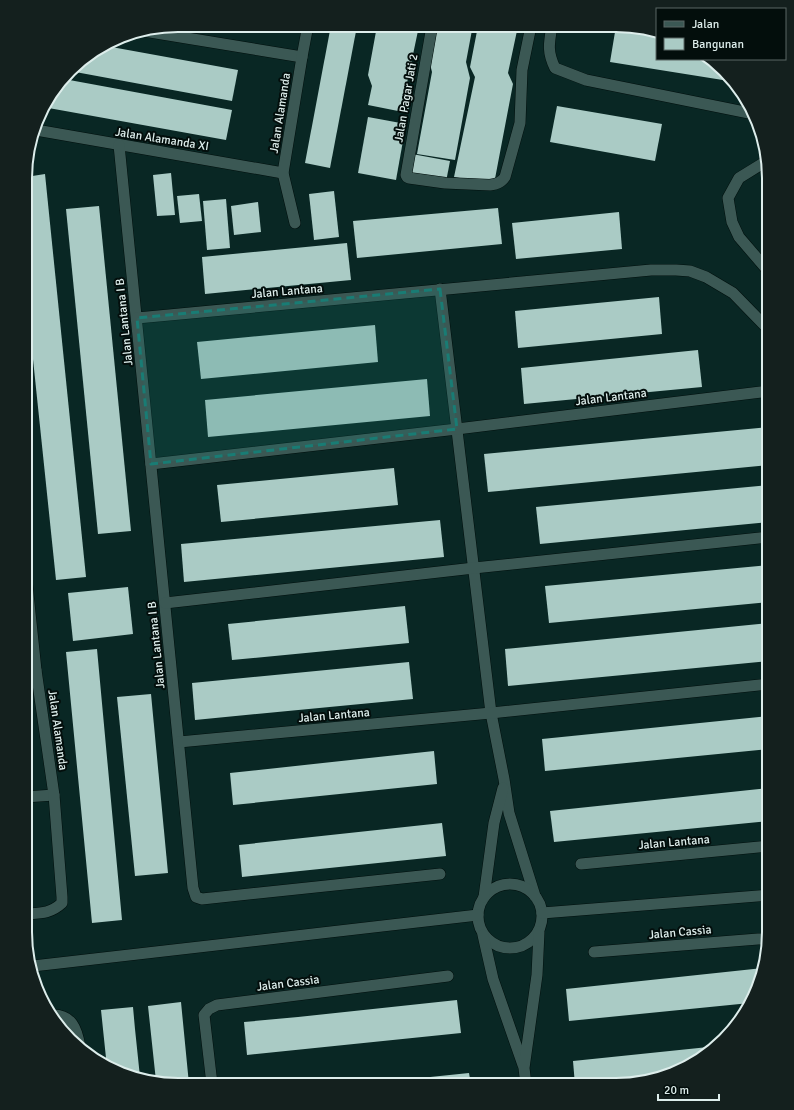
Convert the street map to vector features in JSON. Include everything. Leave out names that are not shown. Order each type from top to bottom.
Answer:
[{"type":"street","name":"Jalan Alamanda","points":[[283,174],[307,32]]},
{"type":"street","name":"Jalan Pagar Jati 2","points":[[431,32],[406,175],[409,178],[445,183],[490,186],[502,182],[505,178],[520,123],[522,70],[529,32]]},
{"type":"street","points":[[551,32],[549,47],[555,68],[586,80],[747,113]]},
{"type":"street","name":"Jalan Alamanda","points":[[158,33],[302,57]]},
{"type":"street","name":"Jalan Alamanda XI","points":[[40,131],[283,174]]},
{"type":"street","name":"Jalan Lantana I B","points":[[120,145],[179,742],[196,897],[202,899],[440,874]]},
{"type":"street","points":[[762,164],[739,178],[728,198],[732,222],[739,237],[762,264]]},
{"type":"street","points":[[283,174],[295,223]]},
{"type":"street","name":"Jalan Lantana","points":[[137,318],[651,270],[676,270],[690,272],[706,277],[733,293],[762,323]]},
{"type":"street","points":[[440,289],[491,714],[509,813],[535,896],[540,904],[542,913],[542,923],[539,932],[537,975],[524,1068]]},
{"type":"street","name":"Jalan Lantana","points":[[151,464],[762,392]]},
{"type":"street","points":[[165,603],[474,568],[762,538]]},
{"type":"street","name":"Jalan Alamanda","points":[[32,675],[54,794],[62,897],[62,903],[56,908],[48,912],[32,913]]},
{"type":"street","name":"Jalan Lantana","points":[[179,742],[491,714],[762,685]]},
{"type":"street","points":[[484,897],[494,823],[504,783]]},
{"type":"street","points":[[32,796],[54,794]]},
{"type":"street","name":"Jalan Lantana","points":[[581,864],[762,847]]},
{"type":"street","points":[[525,1078],[524,1068],[493,979],[478,915],[480,905],[484,897],[491,890],[500,886],[509,884],[519,885],[535,896]]},
{"type":"street","points":[[542,913],[762,896]]},
{"type":"street","points":[[36,966],[478,915]]},
{"type":"street","points":[[482,933],[490,942],[500,947],[511,949],[522,947],[532,940],[539,932]]},
{"type":"street","name":"Jalan Cassia","points":[[594,952],[762,939]]},
{"type":"street","name":"Jalan Cassia","points":[[211,1078],[204,1015],[209,1008],[217,1005],[448,976]]},
{"type":"street","points":[[58,1015],[71,1021],[75,1026],[78,1038]]},
{"type":"highlighted area","points":[[440,289],[457,429],[151,464],[137,318]]},
{"type":"building","points":[[330,32],[356,32],[330,168],[305,163]]},
{"type":"building","points":[[376,32],[418,32],[407,83],[411,94],[408,113],[368,105],[372,86],[368,75]]},
{"type":"building","points":[[433,32],[472,32],[466,62],[470,78],[455,160],[417,154],[432,72],[428,56]]},
{"type":"building","points":[[477,32],[517,32],[508,73],[513,84],[494,184],[454,177],[475,77],[470,67]]},
{"type":"building","points":[[615,32],[635,33],[656,38],[656,60],[702,60],[724,80],[610,62]]},
{"type":"building","points":[[113,47],[238,70],[232,101],[78,72],[89,62]]},
{"type":"building","points":[[70,80],[232,110],[226,140],[50,108],[62,89]]},
{"type":"building","points":[[557,106],[662,124],[655,161],[550,142]]},
{"type":"building","points":[[368,117],[406,124],[396,180],[358,173]]},
{"type":"building","points":[[412,154],[450,161],[446,182],[408,175]]},
{"type":"building","points":[[171,173],[175,215],[157,216],[153,175]]},
{"type":"building","points":[[45,174],[86,577],[56,580],[32,350],[32,176]]},
{"type":"building","points":[[334,191],[339,237],[314,240],[309,194]]},
{"type":"building","points":[[199,194],[202,221],[180,223],[177,196]]},
{"type":"building","points":[[226,199],[230,248],[207,250],[203,201]]},
{"type":"building","points":[[258,202],[261,232],[234,235],[231,206]]},
{"type":"building","points":[[99,206],[131,531],[98,534],[66,209]]},
{"type":"building","points":[[498,208],[502,244],[357,258],[353,221]]},
{"type":"building","points":[[619,212],[622,249],[516,259],[512,223]]},
{"type":"building","points":[[347,243],[351,280],[205,294],[202,257]]},
{"type":"building","points":[[659,297],[662,334],[518,348],[515,311]]},
{"type":"building","points":[[375,325],[378,362],[201,379],[197,342]]},
{"type":"building","points":[[698,350],[702,387],[524,404],[521,368]]},
{"type":"building","points":[[427,379],[430,416],[208,437],[205,400]]},
{"type":"building","points":[[762,428],[762,466],[488,492],[484,454]]},
{"type":"building","points":[[394,468],[398,505],[221,522],[217,485]]},
{"type":"building","points":[[762,486],[762,523],[540,544],[536,507]]},
{"type":"building","points":[[440,520],[444,557],[184,582],[181,544]]},
{"type":"building","points":[[762,566],[762,603],[549,623],[545,586]]},
{"type":"building","points":[[128,587],[133,634],[73,641],[68,593]]},
{"type":"building","points":[[405,606],[409,643],[232,660],[228,624]]},
{"type":"building","points":[[762,624],[762,662],[508,686],[505,649]]},
{"type":"building","points":[[97,649],[122,920],[92,923],[66,652]]},
{"type":"building","points":[[409,662],[413,699],[195,720],[192,683]]},
{"type":"building","points":[[151,694],[168,873],[135,876],[117,697]]},
{"type":"building","points":[[762,717],[762,750],[545,771],[542,739]]},
{"type":"building","points":[[434,751],[437,784],[233,805],[230,773]]},
{"type":"building","points":[[762,789],[762,822],[554,842],[550,811]]},
{"type":"building","points":[[442,823],[446,856],[242,877],[239,845]]},
{"type":"building","points":[[757,969],[751,988],[743,1004],[569,1021],[566,989]]},
{"type":"building","points":[[457,1000],[461,1033],[247,1055],[244,1022]]},
{"type":"building","points":[[181,1002],[188,1078],[155,1076],[148,1006]]},
{"type":"building","points":[[133,1007],[140,1073],[122,1067],[106,1059],[101,1010]]},
{"type":"building","points":[[706,1047],[672,1067],[654,1073],[626,1078],[574,1078],[573,1061]]},
{"type":"building","points":[[469,1073],[470,1078],[420,1078]]}]
